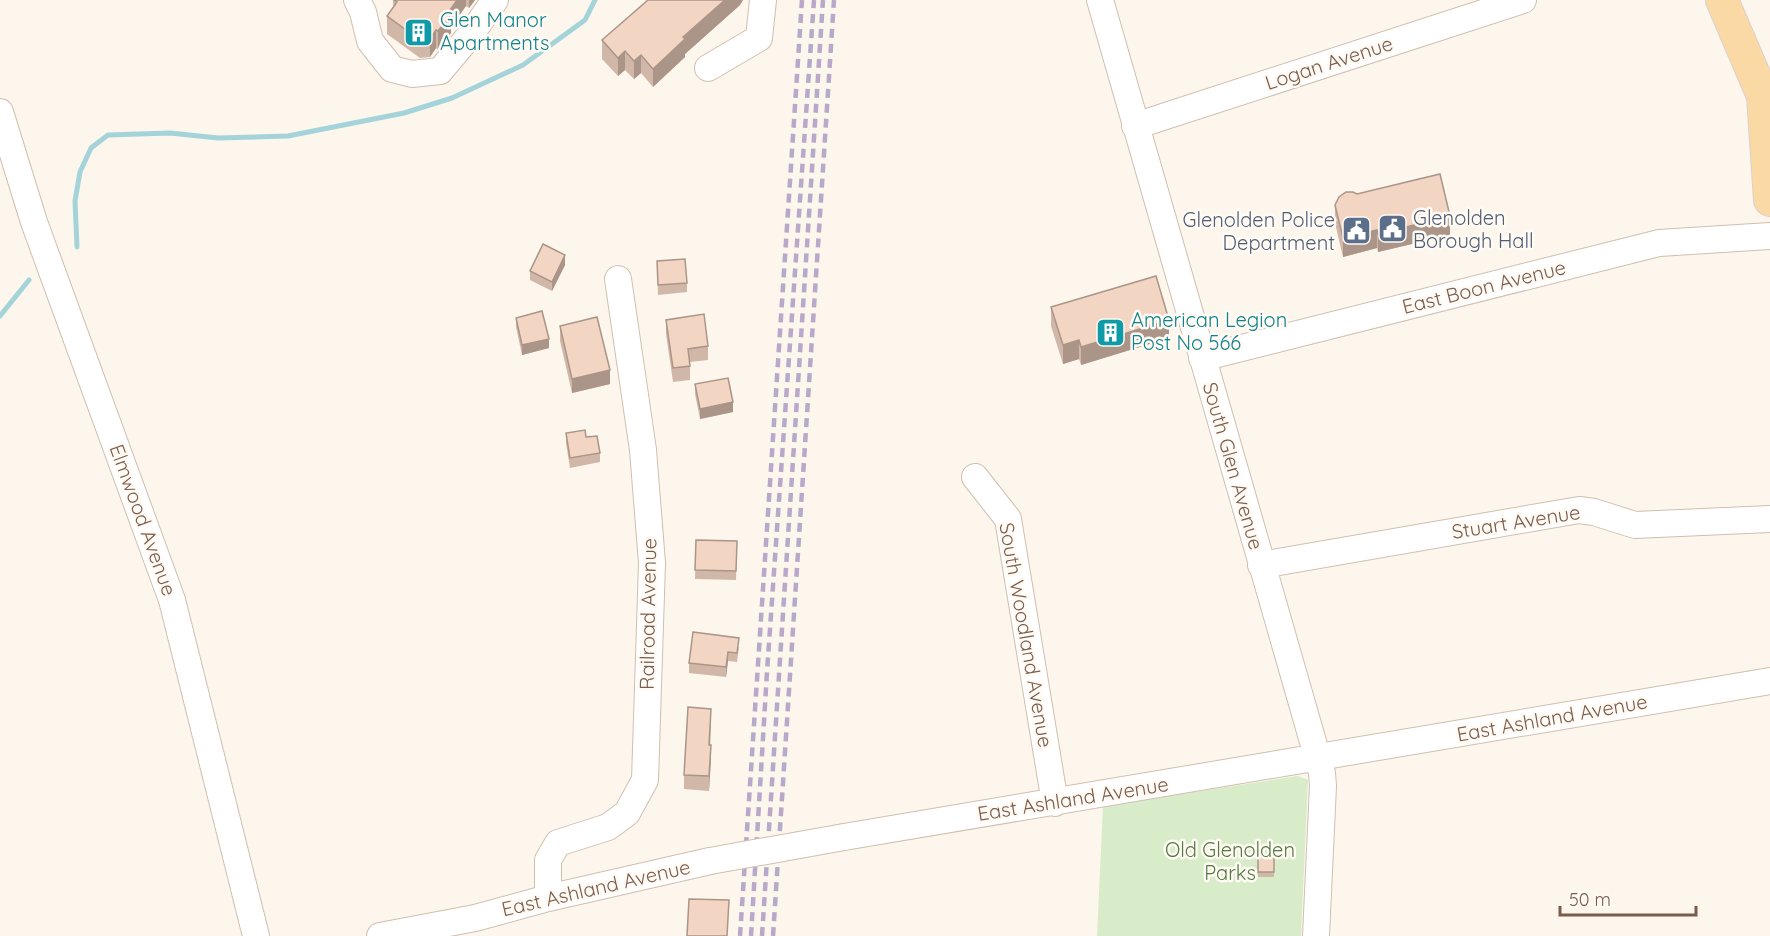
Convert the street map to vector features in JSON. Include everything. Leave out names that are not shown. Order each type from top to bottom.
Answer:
[{"type":"main road","points":[[1722,0],[1766,96],[1770,200]]},
{"type":"street","points":[[357,0],[363,12],[370,41],[392,69],[412,74],[440,71],[471,34],[495,0]]},
{"type":"street","points":[[708,68],[759,38],[763,0]]},
{"type":"street","name":"South Glen Avenue","points":[[1100,0],[1318,758],[1323,786],[1316,936]]},
{"type":"street","name":"Logan Avenue","points":[[1135,126],[1523,0]]},
{"type":"street","name":"Elmwood Avenue","points":[[0,112],[34,222],[172,600],[256,936]]},
{"type":"street","name":"East Boon Avenue","points":[[1202,358],[1659,243],[1770,236]]},
{"type":"street","name":"Railroad Avenue","points":[[548,898],[548,860],[558,843],[608,827],[627,813],[645,780],[652,563],[643,450],[618,279]]},
{"type":"street","name":"South Woodland Avenue","points":[[975,477],[1008,519],[1055,803]]},
{"type":"street","name":"Stuart Avenue","points":[[1261,565],[1579,510],[1594,512],[1635,525],[1770,519]]},
{"type":"street","name":"East Ashland Avenue","points":[[380,936],[475,927],[548,898],[710,861],[1770,681]]},
{"type":"green space","name":"Old Glenolden Parks","points":[[1298,776],[1308,780],[1301,936],[1097,936],[1103,806]]},
{"type":"building","points":[[394,0],[457,0],[448,13],[451,15],[438,31],[436,30],[430,39],[420,40],[387,16],[397,2]]},
{"type":"building","points":[[648,0],[725,0],[683,37],[685,39],[653,69],[641,55],[634,61],[625,51],[618,58],[602,40]]},
{"type":"building","points":[[1440,174],[1450,216],[1378,234],[1377,230],[1343,238],[1335,205],[1339,197],[1346,192],[1357,194]]},
{"type":"building","points":[[543,244],[565,255],[552,282],[530,271]]},
{"type":"building","points":[[685,259],[687,283],[658,285],[657,261]]},
{"type":"building","points":[[1156,276],[1169,320],[1081,347],[1079,340],[1063,345],[1051,307]]},
{"type":"building","points":[[542,311],[549,339],[522,345],[516,318]]},
{"type":"building","points":[[704,314],[708,346],[688,349],[690,366],[673,368],[666,320]]},
{"type":"building","points":[[597,317],[610,370],[572,379],[560,326]]},
{"type":"building","points":[[728,378],[733,402],[700,409],[695,384]]},
{"type":"building","points":[[585,430],[586,437],[597,436],[600,453],[570,458],[566,433]]},
{"type":"building","points":[[696,540],[737,541],[736,571],[695,570]]},
{"type":"building","points":[[693,632],[739,638],[737,653],[728,652],[726,667],[689,663]]},
{"type":"building","points":[[688,707],[711,709],[709,776],[684,775]]},
{"type":"building","points":[[1258,856],[1274,856],[1274,872],[1258,872]]},
{"type":"building","points":[[689,899],[729,900],[727,936],[687,936]]},
{"type":"waterway","points":[[77,247],[75,201],[80,172],[91,148],[108,135],[170,133],[218,138],[288,136],[404,113],[452,98],[523,65],[585,20],[595,0]]},
{"type":"waterway","points":[[0,316],[29,280]]},
{"type":"railway","points":[[740,936],[802,0]]},
{"type":"railway","points":[[751,936],[814,0]]},
{"type":"railway","points":[[762,936],[823,0]]},
{"type":"railway","points":[[773,936],[834,0]]},
{"type":"place","name":"Glen Manor Apartments","points":[[419,32]]},
{"type":"place","name":"Glenolden Borough Hall","points":[[1392,229]]},
{"type":"place","name":"Glenolden Police Department","points":[[1356,231]]},
{"type":"place","name":"American Legion Post No 566","points":[[1110,332]]}]
